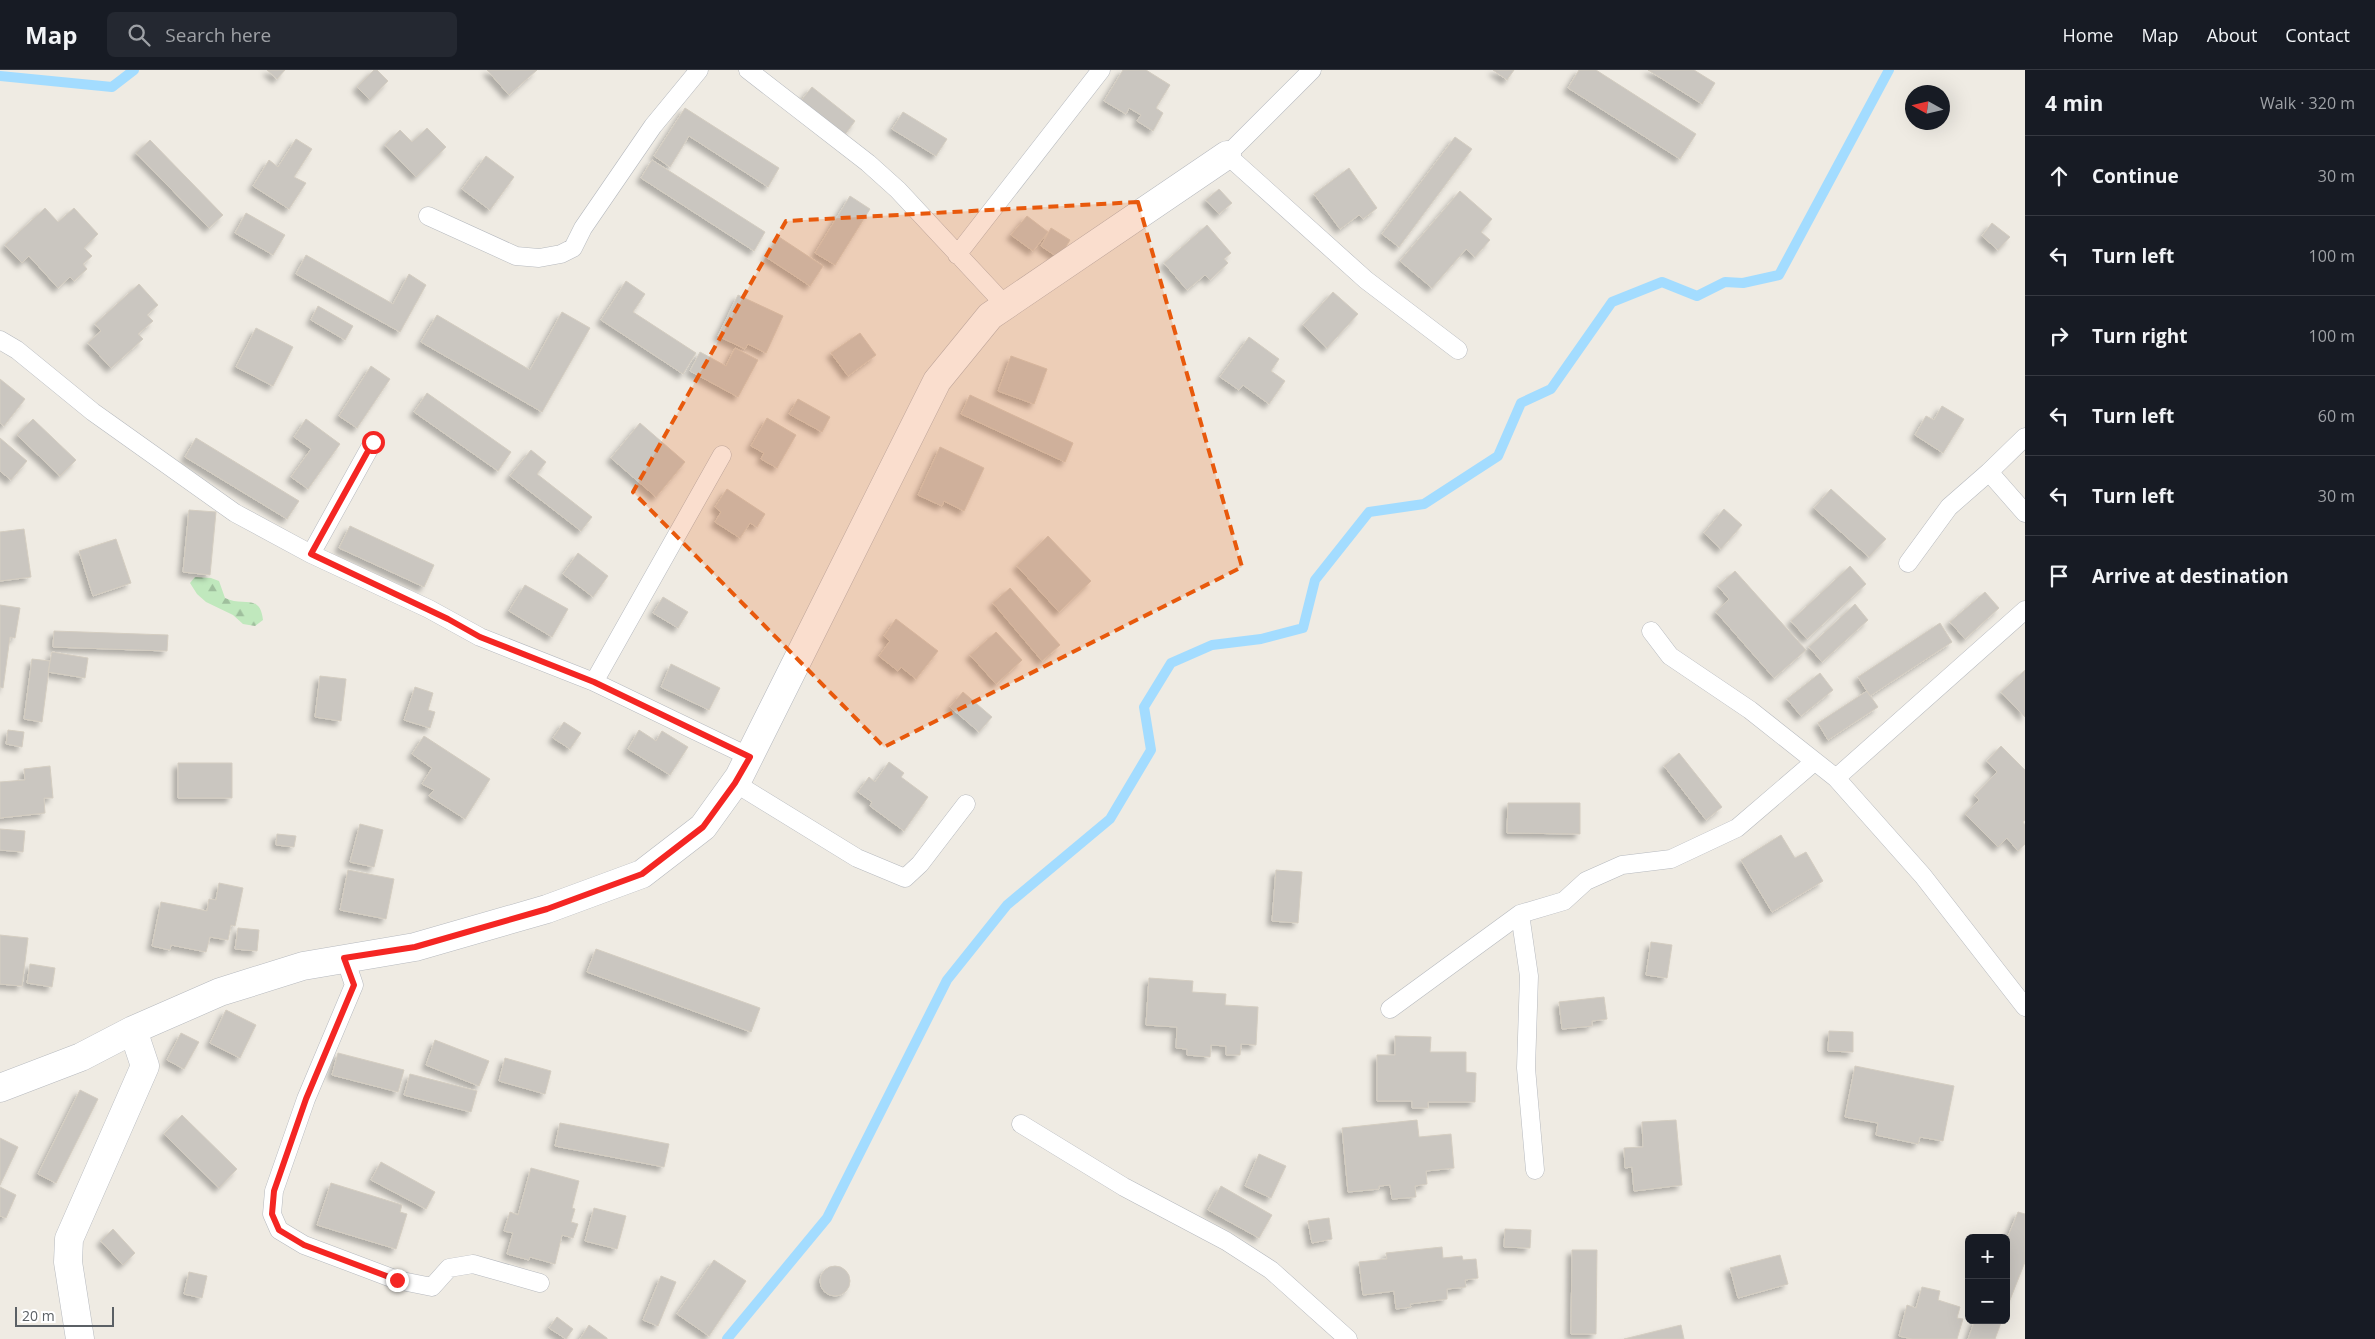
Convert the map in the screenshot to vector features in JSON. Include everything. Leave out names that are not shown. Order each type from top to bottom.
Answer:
[{"type":"street","points":[[0,1088],[81,1057],[133,1030],[220,992],[303,966],[415,947],[547,909],[642,874],[703,827],[735,783],[750,757],[937,381],[990,316],[1227,155]]},
{"type":"street","points":[[80,1339],[68,1262],[69,1239],[145,1066],[133,1030]]},
{"type":"lane","points":[[428,216],[516,256],[546,257],[560,254],[573,248],[583,228],[653,126],[699,70]]},
{"type":"lane","points":[[748,70],[868,163],[898,190],[1006,306]]},
{"type":"lane","points":[[957,255],[1101,70]]},
{"type":"lane","points":[[1312,70],[1227,155],[1366,280],[1458,350]]},
{"type":"lane","points":[[0,340],[17,350],[93,412],[235,513],[311,554],[448,619],[480,637],[594,682],[750,757]]},
{"type":"lane","points":[[1908,563],[1949,507],[1989,472],[2025,436]]},
{"type":"lane","points":[[311,554],[373,442]]},
{"type":"lane","points":[[594,682],[722,455]]},
{"type":"lane","points":[[1989,472],[2025,513]]},
{"type":"lane","points":[[1836,778],[2025,610]]},
{"type":"lane","points":[[1651,631],[1670,656],[1750,710],[1836,778],[1923,876],[2025,1007]]},
{"type":"lane","points":[[1390,1009],[1520,914],[1564,901],[1586,881],[1622,865],[1671,859],[1737,828],[1814,762]]},
{"type":"lane","points":[[735,783],[857,858],[905,878],[920,864],[966,804]]},
{"type":"lane","points":[[1520,914],[1529,976],[1526,1068],[1535,1170]]},
{"type":"lane","points":[[344,958],[354,985],[306,1099],[274,1191],[272,1214],[279,1230],[304,1245],[397,1280],[432,1287],[449,1268],[472,1264],[540,1283]]},
{"type":"lane","points":[[1021,1124],[1124,1187],[1226,1242],[1271,1270],[1348,1339]]},
{"type":"highlighted area","points":[[1138,202],[1242,567],[884,747],[633,492],[786,221]]},
{"type":"green space","points":[[195,577],[211,578],[219,581],[225,598],[250,602],[258,606],[263,620],[255,626],[243,624],[233,615],[206,602],[197,594],[190,583]]},
{"type":"building","points":[[267,70],[285,70],[277,79]]},
{"type":"building","points":[[374,70],[377,70],[388,81],[370,100],[357,87]]},
{"type":"building","points":[[487,70],[537,70],[509,95]]},
{"type":"building","points":[[1123,70],[1146,70],[1170,85],[1156,108],[1163,113],[1153,131],[1137,121],[1141,115],[1129,108],[1126,114],[1104,101]]},
{"type":"building","points":[[1493,70],[1514,70],[1507,80]]},
{"type":"building","points":[[1579,70],[1596,70],[1696,134],[1680,159],[1568,88]]},
{"type":"building","points":[[1648,70],[1694,70],[1715,83],[1702,104]]},
{"type":"building","points":[[812,87],[855,121],[844,136],[800,102]]},
{"type":"building","points":[[685,108],[779,168],[768,187],[689,136],[670,167],[654,156]]},
{"type":"building","points":[[903,112],[947,139],[936,156],[892,129]]},
{"type":"building","points":[[427,128],[446,147],[416,177],[385,145],[400,130],[412,142]]},
{"type":"building","points":[[1455,137],[1472,149],[1399,247],[1382,234]]},
{"type":"building","points":[[296,139],[312,149],[294,177],[306,183],[289,209],[253,186],[269,160],[278,167]]},
{"type":"building","points":[[150,140],[223,215],[209,228],[136,153]]},
{"type":"building","points":[[486,156],[514,177],[490,210],[462,189]]},
{"type":"building","points":[[652,160],[765,232],[754,251],[641,178]]},
{"type":"building","points":[[1349,168],[1377,208],[1363,219],[1359,215],[1340,229],[1314,194]]},
{"type":"building","points":[[1219,189],[1232,203],[1219,214],[1206,200]]},
{"type":"building","points":[[1460,191],[1492,219],[1481,232],[1490,240],[1475,257],[1466,249],[1432,288],[1400,261]]},
{"type":"building","points":[[850,196],[870,209],[835,265],[815,253]]},
{"type":"building","points":[[45,208],[58,222],[74,208],[98,234],[84,248],[92,256],[83,264],[87,269],[74,281],[70,277],[58,288],[29,256],[22,263],[5,245]]},
{"type":"building","points":[[246,213],[285,235],[273,255],[235,233]]},
{"type":"building","points":[[1027,216],[1048,232],[1033,251],[1011,235]]},
{"type":"building","points":[[1992,223],[2010,237],[1998,250],[1982,236]]},
{"type":"building","points":[[1207,225],[1231,253],[1224,259],[1228,263],[1210,280],[1205,275],[1187,290],[1164,263]]},
{"type":"building","points":[[1051,228],[1070,240],[1059,258],[1041,246]]},
{"type":"building","points":[[779,237],[823,266],[810,286],[766,257]]},
{"type":"building","points":[[306,255],[393,304],[409,274],[426,285],[400,332],[296,274]]},
{"type":"building","points":[[626,281],[645,294],[633,312],[696,353],[683,374],[601,320]]},
{"type":"building","points":[[139,284],[158,305],[147,315],[153,321],[138,334],[143,339],[111,368],[88,343],[101,331],[95,324]]},
{"type":"building","points":[[1333,292],[1358,314],[1327,348],[1303,325]]},
{"type":"building","points":[[738,295],[783,316],[766,353],[748,344],[745,349],[718,336]]},
{"type":"building","points":[[318,306],[353,326],[345,340],[311,320]]},
{"type":"building","points":[[562,312],[590,328],[542,412],[421,342],[437,315],[530,370]]},
{"type":"building","points":[[256,328],[293,347],[273,386],[236,367]]},
{"type":"building","points":[[860,333],[876,355],[848,376],[831,353]]},
{"type":"building","points":[[1249,337],[1279,359],[1271,371],[1285,381],[1269,404],[1243,385],[1239,390],[1220,377]]},
{"type":"building","points":[[735,348],[758,360],[738,397],[690,371],[700,352],[726,366]]},
{"type":"building","points":[[1011,356],[1047,369],[1034,404],[998,391]]},
{"type":"building","points":[[371,366],[390,379],[357,428],[339,416]]},
{"type":"building","points":[[0,379],[25,399],[4,426],[0,423]]},
{"type":"building","points":[[427,393],[511,452],[498,471],[414,412]]},
{"type":"building","points":[[970,395],[1073,443],[1065,462],[961,414]]},
{"type":"building","points":[[798,399],[830,417],[822,432],[789,414]]},
{"type":"building","points":[[1942,406],[1964,419],[1943,453],[1915,435],[1926,416],[1934,420]]},
{"type":"building","points":[[767,418],[796,435],[777,468],[761,459],[764,453],[751,446]]},
{"type":"building","points":[[33,419],[76,460],[60,476],[17,435]]},
{"type":"building","points":[[306,419],[340,444],[308,489],[291,477],[311,449],[294,437]]},
{"type":"building","points":[[640,423],[685,462],[656,497],[611,458]]},
{"type":"building","points":[[0,438],[27,461],[11,480],[0,471]]},
{"type":"building","points":[[196,438],[299,501],[287,519],[185,457]]},
{"type":"building","points":[[940,447],[984,468],[964,511],[944,501],[942,506],[918,495]]},
{"type":"building","points":[[531,450],[546,462],[537,474],[592,517],[581,531],[510,476]]},
{"type":"building","points":[[727,489],[765,514],[757,527],[750,523],[740,538],[715,522],[721,512],[715,507]]},
{"type":"building","points":[[1831,489],[1886,539],[1869,557],[1814,508]]},
{"type":"building","points":[[1724,509],[1742,525],[1721,549],[1704,533]]},
{"type":"building","points":[[189,510],[216,512],[210,575],[183,572]]},
{"type":"building","points":[[350,526],[434,565],[424,587],[339,548]]},
{"type":"building","points":[[24,529],[31,577],[0,581],[0,532]]},
{"type":"building","points":[[1048,536],[1091,581],[1059,612],[1017,566]]},
{"type":"building","points":[[116,539],[131,583],[93,596],[79,551]]},
{"type":"building","points":[[578,553],[608,576],[593,597],[563,574]]},
{"type":"building","points":[[1850,566],[1866,584],[1807,639],[1791,621]]},
{"type":"building","points":[[1735,571],[1806,650],[1774,678],[1716,612],[1729,599],[1718,586]]},
{"type":"building","points":[[525,585],[568,609],[552,637],[509,611]]},
{"type":"building","points":[[1010,588],[1060,645],[1042,661],[993,603]]},
{"type":"building","points":[[1985,592],[1999,608],[1965,639],[1950,622]]},
{"type":"building","points":[[663,597],[688,612],[678,628],[653,613]]},
{"type":"building","points":[[1855,604],[1868,620],[1822,662],[1809,647]]},
{"type":"building","points":[[0,605],[20,608],[15,638],[10,637],[3,688],[0,687]]},
{"type":"building","points":[[896,619],[938,651],[916,679],[901,667],[898,671],[879,656],[890,641],[884,636]]},
{"type":"building","points":[[1940,623],[1952,642],[1870,696],[1858,677]]},
{"type":"building","points":[[54,631],[168,635],[167,651],[53,647]]},
{"type":"building","points":[[996,632],[1022,660],[996,684],[970,655]]},
{"type":"building","points":[[52,652],[88,658],[85,678],[48,672]]},
{"type":"building","points":[[32,659],[50,661],[42,722],[24,719]]},
{"type":"building","points":[[671,664],[720,688],[709,710],[661,687]]},
{"type":"building","points":[[2025,670],[2025,717],[2001,692]]},
{"type":"building","points":[[1820,673],[1833,690],[1801,716],[1787,699]]},
{"type":"building","points":[[320,676],[346,679],[341,721],[315,717]]},
{"type":"building","points":[[415,687],[433,693],[428,710],[435,712],[430,728],[404,720]]},
{"type":"building","points":[[1867,691],[1878,707],[1828,740],[1818,723]]},
{"type":"building","points":[[963,692],[992,717],[979,732],[950,707]]},
{"type":"building","points":[[564,722],[581,733],[570,749],[553,738]]},
{"type":"building","points":[[8,730],[24,732],[22,747],[6,744]]},
{"type":"building","points":[[639,730],[656,741],[662,731],[688,747],[670,775],[628,749]]},
{"type":"building","points":[[424,736],[490,779],[465,819],[429,796],[434,790],[422,784],[432,768],[412,754]]},
{"type":"building","points":[[2001,746],[2025,770],[2025,820],[2023,822],[2025,825],[2025,844],[2018,851],[2007,838],[1998,847],[1965,814],[1979,800],[1975,795],[1997,772],[1987,761]]},
{"type":"building","points":[[1679,753],[1722,807],[1706,820],[1664,766]]},
{"type":"building","points":[[889,762],[904,773],[901,777],[928,797],[904,831],[870,806],[872,802],[858,792],[869,777],[875,782]]},
{"type":"building","points":[[178,763],[232,763],[232,798],[178,798]]},
{"type":"building","points":[[50,766],[53,798],[44,798],[45,813],[0,818],[0,782],[25,780],[24,769]]},
{"type":"building","points":[[1508,803],[1580,803],[1580,834],[1507,833]]},
{"type":"building","points":[[360,824],[383,830],[374,867],[350,862]]},
{"type":"building","points":[[0,829],[25,831],[23,852],[0,850]]},
{"type":"building","points":[[277,834],[296,836],[294,847],[276,845]]},
{"type":"building","points":[[1781,835],[1795,858],[1806,852],[1823,881],[1772,912],[1741,860]]},
{"type":"building","points":[[348,870],[394,879],[386,919],[340,910]]},
{"type":"building","points":[[1276,870],[1302,872],[1298,923],[1272,921]]},
{"type":"building","points":[[219,883],[243,888],[235,926],[231,925],[228,940],[210,937],[206,952],[171,945],[170,950],[152,946],[161,902],[207,911],[209,899],[216,900]]},
{"type":"building","points":[[238,928],[259,930],[257,951],[235,949]]},
{"type":"building","points":[[0,935],[28,938],[22,986],[0,984]]},
{"type":"building","points":[[1651,942],[1672,945],[1667,978],[1646,975]]},
{"type":"building","points":[[596,949],[760,1008],[751,1032],[587,972]]},
{"type":"building","points":[[30,964],[55,968],[52,987],[27,983]]},
{"type":"building","points":[[1149,978],[1193,981],[1192,992],[1226,994],[1225,1005],[1258,1007],[1256,1045],[1241,1044],[1240,1055],[1226,1055],[1226,1046],[1211,1045],[1210,1057],[1187,1055],[1187,1049],[1176,1048],[1177,1027],[1146,1025]]},
{"type":"building","points":[[1604,997],[1607,1019],[1592,1021],[1592,1026],[1562,1029],[1559,1002]]},
{"type":"building","points":[[226,1010],[256,1025],[240,1058],[210,1043]]},
{"type":"building","points":[[1829,1031],[1853,1032],[1853,1052],[1828,1051]]},
{"type":"building","points":[[181,1033],[199,1042],[184,1069],[167,1060]]},
{"type":"building","points":[[1395,1036],[1431,1037],[1430,1052],[1466,1052],[1466,1072],[1476,1073],[1475,1102],[1428,1102],[1428,1108],[1412,1108],[1412,1101],[1377,1101],[1377,1055],[1395,1055]]},
{"type":"building","points":[[435,1040],[489,1061],[479,1086],[426,1065]]},
{"type":"building","points":[[338,1053],[404,1070],[398,1092],[332,1075]]},
{"type":"building","points":[[505,1058],[551,1071],[545,1094],[499,1081]]},
{"type":"building","points":[[1855,1066],[1954,1086],[1943,1141],[1920,1137],[1918,1144],[1876,1135],[1878,1123],[1845,1117]]},
{"type":"building","points":[[410,1074],[477,1091],[471,1112],[404,1095]]},
{"type":"building","points":[[80,1090],[98,1099],[56,1183],[38,1174]]},
{"type":"building","points":[[182,1115],[237,1169],[219,1188],[164,1134]]},
{"type":"building","points":[[1417,1120],[1419,1137],[1451,1134],[1454,1168],[1426,1171],[1427,1184],[1415,1186],[1416,1197],[1392,1199],[1390,1185],[1379,1186],[1379,1189],[1348,1192],[1342,1128]]},
{"type":"building","points":[[1676,1120],[1682,1185],[1634,1191],[1632,1167],[1625,1168],[1624,1148],[1643,1147],[1642,1122]]},
{"type":"building","points":[[560,1123],[669,1144],[664,1167],[555,1146]]},
{"type":"building","points":[[0,1138],[18,1147],[0,1185]]},
{"type":"building","points":[[1259,1154],[1286,1166],[1271,1198],[1245,1186]]},
{"type":"building","points":[[381,1162],[435,1192],[426,1209],[371,1180]]},
{"type":"building","points":[[531,1168],[579,1181],[572,1208],[575,1209],[571,1222],[578,1224],[573,1238],[562,1235],[555,1264],[530,1257],[529,1260],[507,1254],[513,1233],[504,1231],[510,1212],[518,1215]]},
{"type":"building","points":[[331,1183],[402,1205],[400,1212],[407,1214],[396,1249],[317,1225]]},
{"type":"building","points":[[1221,1186],[1272,1215],[1259,1238],[1208,1210]]},
{"type":"building","points":[[0,1187],[16,1195],[6,1218],[0,1216]]},
{"type":"building","points":[[594,1208],[626,1216],[617,1249],[585,1241]]},
{"type":"building","points":[[2018,1212],[2025,1214],[2025,1262],[2010,1300],[2010,1234]]},
{"type":"building","points":[[1329,1218],[1332,1239],[1312,1243],[1308,1221]]},
{"type":"building","points":[[113,1229],[135,1253],[123,1265],[101,1241]]},
{"type":"building","points":[[1505,1229],[1531,1230],[1530,1248],[1504,1247]]},
{"type":"building","points":[[1442,1247],[1443,1258],[1462,1256],[1463,1260],[1476,1259],[1478,1278],[1465,1280],[1466,1287],[1447,1289],[1447,1299],[1410,1304],[1411,1307],[1396,1309],[1394,1291],[1363,1295],[1359,1262],[1387,1259],[1386,1253]]},
{"type":"building","points":[[1572,1250],[1597,1250],[1596,1334],[1571,1334]]},
{"type":"building","points":[[1780,1255],[1788,1284],[1738,1298],[1730,1268]]},
{"type":"building","points":[[714,1260],[746,1281],[709,1336],[677,1314]]},
{"type":"building","points":[[835,1266],[846,1270],[850,1281],[846,1292],[835,1296],[824,1292],[820,1281],[824,1270]]},
{"type":"building","points":[[189,1272],[207,1276],[202,1298],[184,1294]]},
{"type":"building","points":[[661,1276],[676,1282],[658,1326],[643,1320]]},
{"type":"building","points":[[1922,1287],[1940,1291],[1938,1300],[1960,1307],[1957,1318],[1963,1319],[1957,1339],[1912,1339],[1899,1336],[1907,1305],[1916,1308]]},
{"type":"building","points":[[557,1317],[573,1329],[566,1339],[549,1328]]},
{"type":"building","points":[[1974,1324],[2001,1324],[1995,1339],[1968,1339]]},
{"type":"building","points":[[589,1325],[607,1338],[607,1339],[580,1339]]},
{"type":"building","points":[[1681,1325],[1684,1339],[1624,1339]]},
{"type":"waterway","points":[[0,76],[112,87],[134,70]]},
{"type":"waterway","points":[[727,1339],[827,1218],[947,980],[1007,905],[1110,819],[1151,750],[1144,707],[1171,663],[1212,645],[1261,639],[1303,628],[1315,580],[1369,512],[1424,504],[1498,456],[1521,403],[1551,389],[1612,302],[1662,282],[1697,296],[1725,282],[1743,283],[1779,275],[1889,70]]},
{"type":"route","points":[[373,442],[311,554],[448,619],[480,637],[594,682],[750,757],[735,783],[703,827],[642,874],[547,909],[415,947],[344,958],[354,985],[306,1099],[274,1191],[272,1214],[279,1230],[304,1245],[397,1280]]}]
